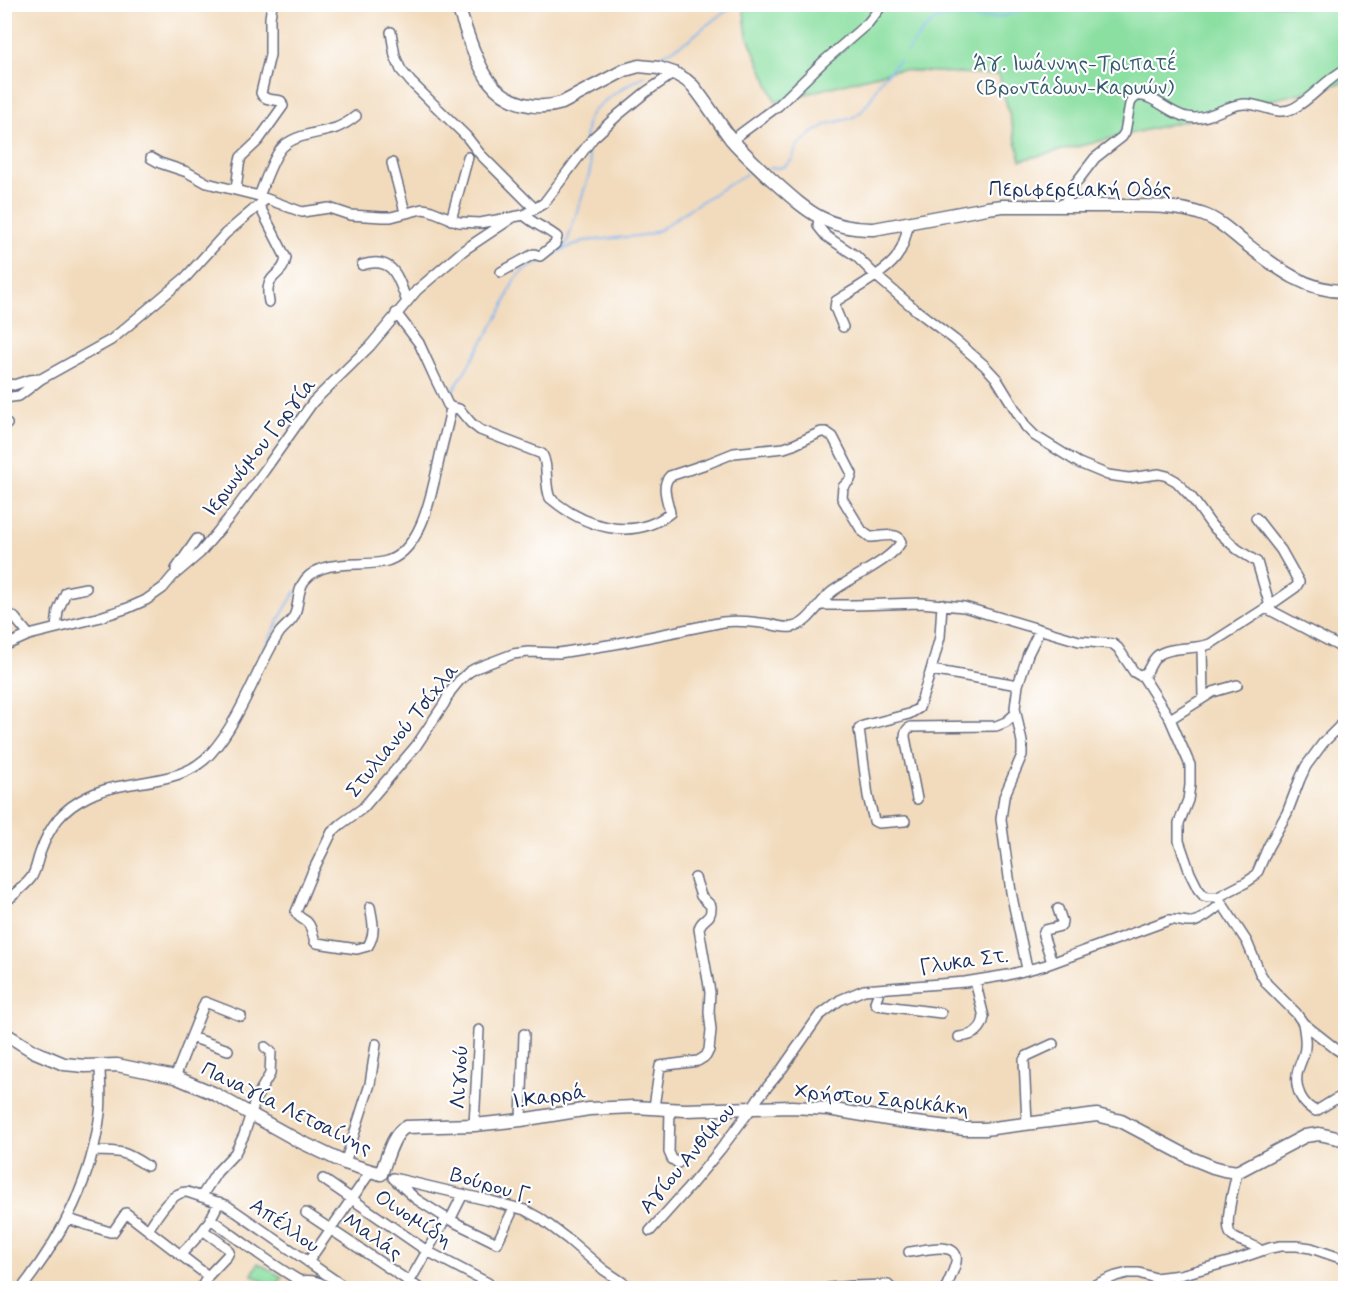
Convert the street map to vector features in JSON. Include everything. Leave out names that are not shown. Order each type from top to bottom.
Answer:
[{"type":"main road","name":"Περιφερειακή Οδός","points":[[457,4],[475,52],[489,80],[504,94],[520,103],[541,107],[558,104],[633,67],[650,66],[674,73],[693,86],[732,140],[753,162],[791,197],[819,218],[835,224],[858,229],[874,229],[993,207],[1178,208],[1197,212],[1221,223],[1257,253],[1302,282],[1328,290],[1346,291]]},
{"type":"main road","name":"Παναγία Λετσαίνης","points":[[4,1034],[33,1051],[72,1066],[128,1066],[175,1077],[213,1092],[297,1140],[345,1163],[382,1174]]},
{"type":"main road","name":"Ι.Καρρά","points":[[382,1174],[395,1138],[402,1128],[411,1126],[474,1125],[618,1107],[685,1110],[752,1109]]},
{"type":"main road","name":"Χρήστου Σαρικάκη","points":[[752,1109],[792,1107],[828,1109],[965,1129],[985,1129],[1093,1116],[1108,1117],[1121,1121],[1202,1163],[1238,1172]]},
{"type":"main road","points":[[1238,1172],[1305,1136],[1319,1134],[1346,1140]]},
{"type":"street","points":[[236,190],[242,158],[258,141],[283,106],[281,101],[266,98],[261,93],[271,47],[272,4]]},
{"type":"street","points":[[732,140],[778,106],[868,22],[884,4]]},
{"type":"street","points":[[391,32],[395,56],[401,70],[466,136],[480,154],[535,208]]},
{"type":"street","points":[[1064,206],[1075,183],[1095,158],[1122,137],[1130,104],[1137,96],[1148,96],[1179,115],[1189,118],[1207,117],[1247,104],[1281,112],[1300,104],[1346,69]]},
{"type":"street","points":[[151,158],[188,172],[207,183],[302,212],[329,208],[350,215],[391,217],[422,209],[451,220],[474,224],[512,218],[524,215],[544,203],[593,138],[639,98],[674,73]]},
{"type":"street","points":[[4,398],[19,396],[41,379],[111,340],[186,277],[225,234],[262,200],[279,152],[286,144],[336,128],[356,116]]},
{"type":"street","points":[[451,220],[468,157]]},
{"type":"street","points":[[392,163],[405,212]]},
{"type":"street","points":[[262,200],[286,258],[285,263],[270,280],[268,287],[270,303]]},
{"type":"street","points":[[501,272],[534,254],[540,256],[555,244],[557,237],[548,230],[535,225],[524,215]]},
{"type":"street","name":"Ιερωνύμου Γοργία","points":[[4,646],[29,635],[134,606],[163,588],[173,576],[200,553],[234,512],[313,402],[370,346],[417,290],[464,250],[512,218]]},
{"type":"street","points":[[819,218],[818,226],[825,236],[856,256],[875,276],[984,364],[996,378],[1026,427],[1035,436],[1079,463],[1108,475],[1129,478],[1159,474],[1172,478],[1192,498],[1212,526],[1237,549],[1257,562],[1268,607],[1346,650]]},
{"type":"street","points":[[843,327],[835,308],[836,301],[890,265],[906,238],[909,222]]},
{"type":"street","points":[[362,265],[376,262],[387,264],[392,268],[407,302]]},
{"type":"street","points":[[396,313],[419,343],[445,400],[480,430],[542,454],[545,460],[548,492],[553,500],[582,519],[618,528],[643,527],[669,514],[664,483],[667,478],[734,453],[784,448],[826,432],[833,437],[852,474],[843,487],[842,498],[862,531],[870,537],[897,536],[901,542],[896,550],[831,592],[819,605]]},
{"type":"street","points":[[4,383],[14,385],[41,379]]},
{"type":"street","points":[[4,903],[30,879],[54,823],[68,809],[103,790],[181,772],[196,766],[208,756],[227,731],[280,632],[293,618],[298,595],[306,579],[317,571],[332,566],[382,562],[392,559],[410,543],[418,530],[429,501],[454,408]]},
{"type":"street","points":[[1142,675],[1148,671],[1155,658],[1164,653],[1210,644],[1296,587],[1299,582],[1281,550],[1256,518]]},
{"type":"street","points":[[173,576],[197,539]]},
{"type":"street","points":[[56,627],[58,611],[66,592],[86,588]]},
{"type":"street","points":[[819,605],[921,603],[964,607],[1079,641],[1113,644],[1118,648],[1134,672],[1142,675],[1170,719],[1189,761],[1191,771],[1188,800],[1179,823],[1179,841],[1198,889],[1204,896],[1220,900],[1247,942],[1265,982],[1304,1023],[1346,1055]]},
{"type":"street","points":[[905,821],[878,824],[874,821],[868,796],[859,729],[909,714],[916,711],[920,705],[940,633],[942,604]]},
{"type":"street","name":"Στυλιανού Τσίχλα","points":[[370,908],[373,935],[368,946],[357,950],[316,943],[310,926],[299,917],[297,912],[312,873],[332,832],[363,808],[416,746],[450,692],[469,672],[513,654],[582,649],[723,622],[740,621],[795,627],[819,605]]},
{"type":"street","points":[[4,610],[15,618],[29,635]]},
{"type":"street","points":[[1027,969],[1011,892],[1001,819],[1004,797],[1022,755],[1015,702],[1018,685],[1028,654],[1040,630]]},
{"type":"street","points":[[1202,647],[1203,698]]},
{"type":"street","points":[[931,670],[1018,685]]},
{"type":"street","points":[[1170,719],[1203,698],[1223,688],[1237,685]]},
{"type":"street","points":[[917,799],[905,737],[908,729],[911,727],[996,726],[1016,714]]},
{"type":"street","name":"Γλυκα Στ.","points":[[752,1109],[823,1012],[851,994],[880,988],[975,981],[1008,975],[1052,962],[1169,920],[1197,921],[1220,900],[1254,877],[1287,813],[1306,766],[1323,743],[1346,720]]},
{"type":"street","points":[[654,1107],[660,1066],[698,1061],[706,1056],[710,1047],[710,992],[699,929],[701,923],[709,917],[711,906],[700,896],[694,878]]},
{"type":"street","points":[[1052,962],[1042,935],[1045,930],[1061,926],[1062,921],[1058,909]]},
{"type":"street","points":[[959,1037],[972,1035],[984,1022],[975,981]]},
{"type":"street","points":[[880,988],[875,1002],[877,1005],[942,1013]]},
{"type":"street","name":"Παναγία Λετσαίνης","points":[[175,1077],[205,1002],[241,1016]]},
{"type":"street","points":[[1304,1023],[1305,1050],[1297,1074],[1300,1094],[1309,1107],[1316,1111],[1346,1095]]},
{"type":"street","name":"Λιγνού","points":[[474,1125],[479,1030]]},
{"type":"street","points":[[521,1120],[524,1034]]},
{"type":"street","name":"Παναγία Λετσαίνης","points":[[190,1037],[228,1050]]},
{"type":"street","points":[[345,1163],[370,1084],[376,1044]]},
{"type":"street","points":[[1027,1123],[1024,1060],[1027,1056],[1053,1044]]},
{"type":"street","points":[[201,1197],[217,1172],[235,1153],[244,1135],[256,1098],[270,1074],[271,1052],[265,1047]]},
{"type":"street","points":[[22,1288],[68,1219],[94,1151],[101,1106],[100,1066]]},
{"type":"street","points":[[670,1108],[669,1152],[672,1159],[678,1163]]},
{"type":"street","name":"Αγίου Ανθίμου","points":[[650,1231],[691,1185],[752,1109]]},
{"type":"street","points":[[94,1151],[123,1152],[147,1166]]},
{"type":"street","points":[[1238,1172],[1230,1206],[1229,1232],[1232,1237],[1254,1245],[1261,1251]]},
{"type":"street","points":[[308,1262],[352,1198],[382,1174],[448,1219],[496,1243],[511,1214]]},
{"type":"street","name":"Βούρου Γ.","points":[[382,1174],[530,1212],[569,1239],[604,1270],[631,1288]]},
{"type":"street","name":"Οινομίδη","points":[[323,1179],[427,1251],[488,1283]]},
{"type":"street","name":"Απέλλου","points":[[148,1230],[178,1193],[187,1192],[225,1205],[346,1288]]},
{"type":"street","points":[[407,1286],[463,1194]]},
{"type":"street","points":[[180,1255],[204,1231],[212,1220],[219,1202]]},
{"type":"street","points":[[68,1219],[113,1232],[126,1213],[208,1276]]},
{"type":"street","name":"Μαλάς","points":[[306,1213],[332,1229],[407,1286],[418,1288]]},
{"type":"street","points":[[212,1220],[298,1285],[309,1279],[330,1288]]},
{"type":"street","points":[[201,1288],[208,1276],[229,1254],[226,1247],[204,1231]]},
{"type":"street","points":[[1087,1288],[1128,1273],[1138,1273],[1155,1278],[1180,1275],[1270,1248],[1297,1246],[1346,1260]]},
{"type":"street","points":[[909,1252],[946,1248],[953,1250],[956,1260],[946,1288]]},
{"type":"street","points":[[829,1288],[888,1285],[891,1288]]},
{"type":"green space","name":"Άγ. Ιωάννης-Τριπατέ (Βροντάδων-Καρυών)","points":[[743,5],[1345,5],[1345,83],[1021,160],[999,75],[895,70],[776,102],[747,35]]},
{"type":"green space","points":[[258,1263],[282,1277],[276,1288],[252,1275]]},
{"type":"waterway","points":[[659,57],[690,39],[737,4]]},
{"type":"waterway","points":[[907,52],[928,25],[940,18],[1003,16],[1019,12],[1034,4]]},
{"type":"waterway","points":[[769,168],[785,166],[792,160],[797,146],[814,132],[828,124],[852,118],[861,112],[880,81],[899,61]]},
{"type":"waterway","points":[[585,141],[589,117],[598,106],[646,75]]},
{"type":"waterway","points":[[453,404],[453,391],[503,308],[514,280],[523,271],[562,250],[567,242],[589,175],[591,166],[588,153]]},
{"type":"waterway","points":[[562,250],[584,241],[649,234],[661,229],[746,174]]},
{"type":"waterway","points":[[260,658],[296,591]]}]
